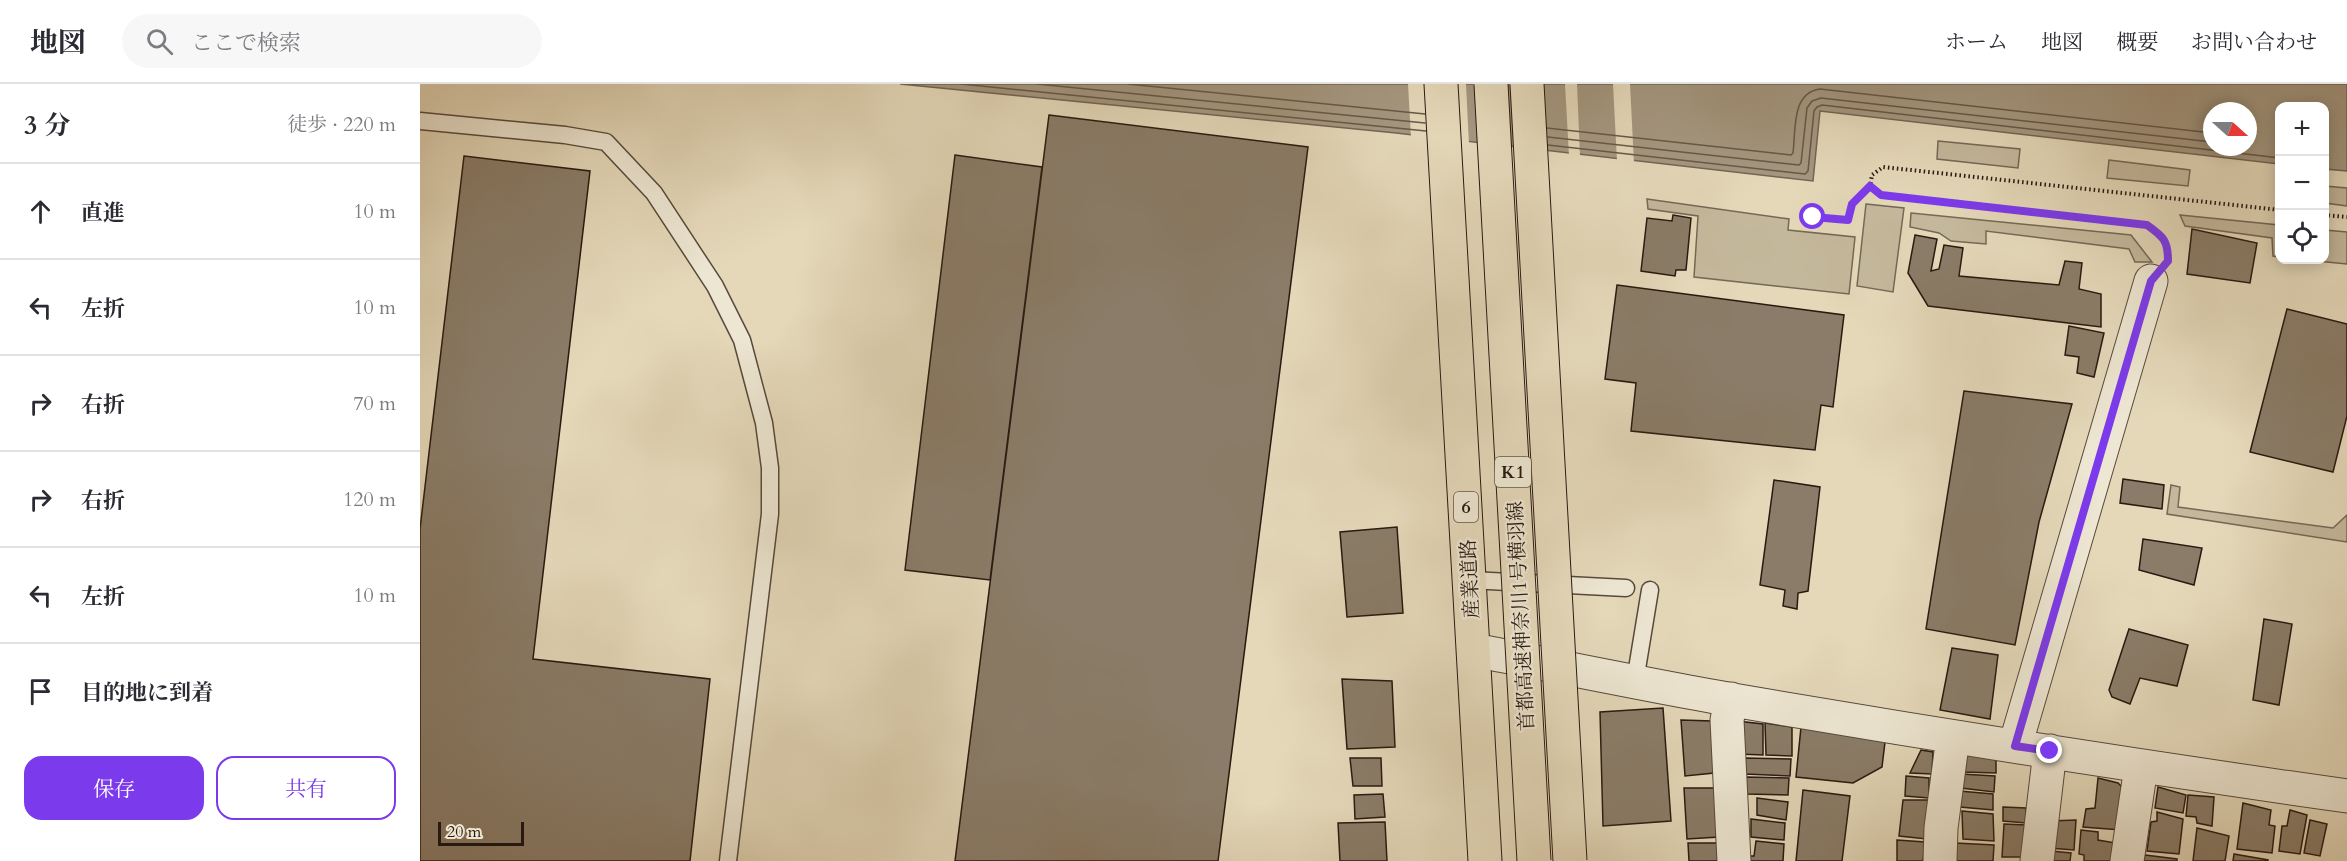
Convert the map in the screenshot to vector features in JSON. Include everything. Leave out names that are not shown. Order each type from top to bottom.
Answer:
[{"type":"main road","name":"産業道路","points":[[1441,84],[1485,861]]},
{"type":"main road","name":"首都高速神奈川1号横羽線","points":[[1491,84],[1534,861]]},
{"type":"main road","name":"首都高速神奈川1号横羽線","points":[[1527,84],[1570,861]]},
{"type":"street","points":[[2015,746],[2151,281]]},
{"type":"street","points":[[1474,650],[1731,699],[1953,737],[2141,767],[2347,796]]},
{"type":"street","points":[[1731,699],[1727,720],[1734,861]]},
{"type":"street","points":[[1940,861],[1941,828],[1953,737]]},
{"type":"street","points":[[2037,861],[2050,751]]},
{"type":"street","points":[[2127,861],[2141,767]]},
{"type":"lane","points":[[420,121],[565,135],[606,142],[654,194],[715,286],[742,340],[764,423],[770,468],[770,514],[728,861]]},
{"type":"lane","points":[[1470,580],[1626,588]]},
{"type":"lane","points":[[1635,681],[1650,590]]},
{"type":"path","points":[[1813,217],[1848,220],[1852,204],[1870,186],[1872,175],[1883,167],[2275,209]]},
{"type":"path","points":[[1870,186],[1881,195],[2147,225],[2160,235],[2168,246],[2168,261],[2151,281]]},
{"type":"path","points":[[2329,216],[2347,218]]},
{"type":"shaded area","points":[[1938,141],[2020,149],[2018,168],[1937,159]]},
{"type":"shaded area","points":[[2109,160],[2190,170],[2188,186],[2107,178]]},
{"type":"shaded area","points":[[2329,186],[2347,188],[2347,206],[2329,204]]},
{"type":"shaded area","points":[[1647,199],[1789,219],[1788,230],[1855,237],[1849,294],[1694,277],[1698,216],[1648,209]]},
{"type":"shaded area","points":[[1866,204],[1904,208],[1893,292],[1857,286]]},
{"type":"shaded area","points":[[1911,213],[2131,235],[2152,262],[2135,262],[2129,249],[1986,231],[1986,244],[1951,241],[1939,233],[1910,227]]},
{"type":"shaded area","points":[[2180,215],[2275,225],[2275,256],[2273,256],[2272,238],[2185,226]]},
{"type":"shaded area","points":[[2329,230],[2347,232],[2347,264],[2329,262]]},
{"type":"shaded area","points":[[2171,485],[2180,487],[2178,507],[2333,528],[2347,515],[2347,542],[2167,514]]},
{"type":"water","points":[[900,84],[2347,84],[2347,171],[2329,169],[2329,102],[2275,102],[2275,164],[2210,156],[2257,156],[2257,102],[2203,102],[2203,155],[1820,111],[1813,181],[1396,133]]},
{"type":"pier","points":[[1408,84],[1466,84],[1469,145],[1411,138]]},
{"type":"pier","points":[[1565,84],[1577,84],[1580,157],[1569,156]]},
{"type":"pier","points":[[1613,84],[1630,84],[1634,163],[1617,161]]},
{"type":"building","points":[[1049,115],[1308,147],[1218,861],[955,861]]},
{"type":"building","points":[[955,155],[1042,167],[990,580],[905,570]]},
{"type":"building","points":[[464,156],[590,171],[533,659],[710,679],[690,861],[420,861],[420,529]]},
{"type":"building","points":[[1673,215],[1691,218],[1686,270],[1676,270],[1675,276],[1641,271],[1647,218],[1672,221]]},
{"type":"building","points":[[2192,229],[2257,243],[2250,283],[2187,274]]},
{"type":"building","points":[[1915,235],[1937,239],[1931,271],[1939,269],[1944,245],[1963,248],[1959,276],[2059,285],[2065,261],[2082,263],[2079,289],[2101,294],[2101,327],[1928,306],[1908,273]]},
{"type":"building","points":[[1617,285],[1844,315],[1833,407],[1821,405],[1815,450],[1631,431],[1636,383],[1605,379]]},
{"type":"building","points":[[2287,309],[2347,324],[2347,416],[2333,472],[2250,452]]},
{"type":"building","points":[[2069,326],[2104,333],[2094,377],[2077,373],[2079,357],[2065,355]]},
{"type":"building","points":[[1964,391],[2072,404],[2039,522],[2015,645],[1926,629]]},
{"type":"building","points":[[2123,479],[2164,485],[2162,509],[2120,503]]},
{"type":"building","points":[[1774,480],[1820,487],[1808,591],[1798,593],[1797,609],[1783,606],[1785,590],[1760,585]]},
{"type":"building","points":[[1397,527],[1403,613],[1347,617],[1340,532]]},
{"type":"building","points":[[2143,539],[2202,548],[2194,585],[2139,570]]},
{"type":"building","points":[[2264,619],[2292,624],[2279,705],[2253,700]]},
{"type":"building","points":[[2129,629],[2188,645],[2177,686],[2140,678],[2130,704],[2112,697],[2109,690]]},
{"type":"building","points":[[1952,648],[1998,655],[1990,719],[1940,710]]},
{"type":"building","points":[[1342,679],[1392,681],[1395,747],[1347,749]]},
{"type":"building","points":[[1663,708],[1671,821],[1603,826],[1600,712]]},
{"type":"building","points":[[1681,720],[1712,721],[1714,773],[1685,776]]},
{"type":"building","points":[[1737,721],[1763,724],[1763,755],[1738,754]]},
{"type":"building","points":[[1765,723],[1792,727],[1792,756],[1766,755]]},
{"type":"building","points":[[1801,727],[1885,742],[1882,767],[1853,783],[1796,777]]},
{"type":"building","points":[[1921,750],[1933,752],[1932,774],[1910,773]]},
{"type":"building","points":[[1971,753],[1996,760],[1996,773],[1963,772],[1963,759]]},
{"type":"building","points":[[1350,758],[1381,758],[1382,786],[1353,786]]},
{"type":"building","points":[[1745,758],[1791,759],[1790,776],[1745,774]]},
{"type":"building","points":[[1961,774],[1995,776],[1994,792],[1961,788]]},
{"type":"building","points":[[1906,776],[1929,778],[1929,798],[1905,796]]},
{"type":"building","points":[[1746,777],[1789,778],[1788,795],[1746,794]]},
{"type":"building","points":[[2098,778],[2118,783],[2126,791],[2121,830],[2083,827],[2086,809],[2095,808]]},
{"type":"building","points":[[2158,787],[2186,795],[2183,813],[2155,808]]},
{"type":"building","points":[[1684,788],[1714,788],[1719,837],[1687,839]]},
{"type":"building","points":[[1803,790],[1850,796],[1842,861],[1796,861]]},
{"type":"building","points":[[1959,791],[1993,794],[1993,810],[1960,807]]},
{"type":"building","points":[[1383,794],[1385,817],[1355,819],[1354,795]]},
{"type":"building","points":[[2188,795],[2214,797],[2212,826],[2197,823],[2196,817],[2186,816]]},
{"type":"building","points":[[1757,798],[1788,802],[1786,820],[1757,815]]},
{"type":"building","points":[[1903,800],[1930,800],[1927,839],[1899,836]]},
{"type":"building","points":[[2243,803],[2271,810],[2269,825],[2275,826],[2272,853],[2237,849]]},
{"type":"building","points":[[2003,807],[2026,808],[2026,823],[2003,821]]},
{"type":"building","points":[[2290,810],[2307,815],[2300,854],[2279,851],[2282,826],[2287,826]]},
{"type":"building","points":[[1962,811],[1993,814],[1994,841],[1963,839]]},
{"type":"building","points":[[2157,812],[2183,819],[2179,854],[2147,851],[2151,822],[2157,821]]},
{"type":"building","points":[[1751,819],[1785,823],[1784,840],[1751,837]]},
{"type":"building","points":[[2076,820],[2074,850],[2049,848],[2050,821]]},
{"type":"building","points":[[2310,820],[2327,824],[2320,856],[2304,853]]},
{"type":"building","points":[[1385,822],[1387,861],[1340,861],[1338,823]]},
{"type":"building","points":[[2004,824],[2026,825],[2024,857],[2002,857]]},
{"type":"building","points":[[2197,828],[2229,836],[2225,861],[2193,861]]},
{"type":"building","points":[[2081,830],[2098,832],[2098,840],[2116,843],[2113,861],[2084,861],[2084,855],[2079,854]]},
{"type":"building","points":[[1897,840],[1925,842],[1923,861],[1897,861]]},
{"type":"building","points":[[1756,841],[1784,844],[1783,861],[1748,861],[1749,856],[1754,856]]},
{"type":"building","points":[[1688,843],[1721,843],[1723,861],[1689,861]]},
{"type":"building","points":[[1955,843],[1994,845],[1993,861],[1954,861]]},
{"type":"building","points":[[2051,851],[2071,853],[2070,861],[2051,861]]},
{"type":"building","points":[[2234,854],[2268,860],[2268,861],[2233,861]]},
{"type":"building","points":[[2145,855],[2177,859],[2177,861],[2144,861]]},
{"type":"route","points":[[1813,217],[1848,220],[1852,204],[1870,186],[1881,195],[2147,225],[2160,235],[2168,246],[2168,261],[2151,281],[2015,746],[2050,751]]}]
